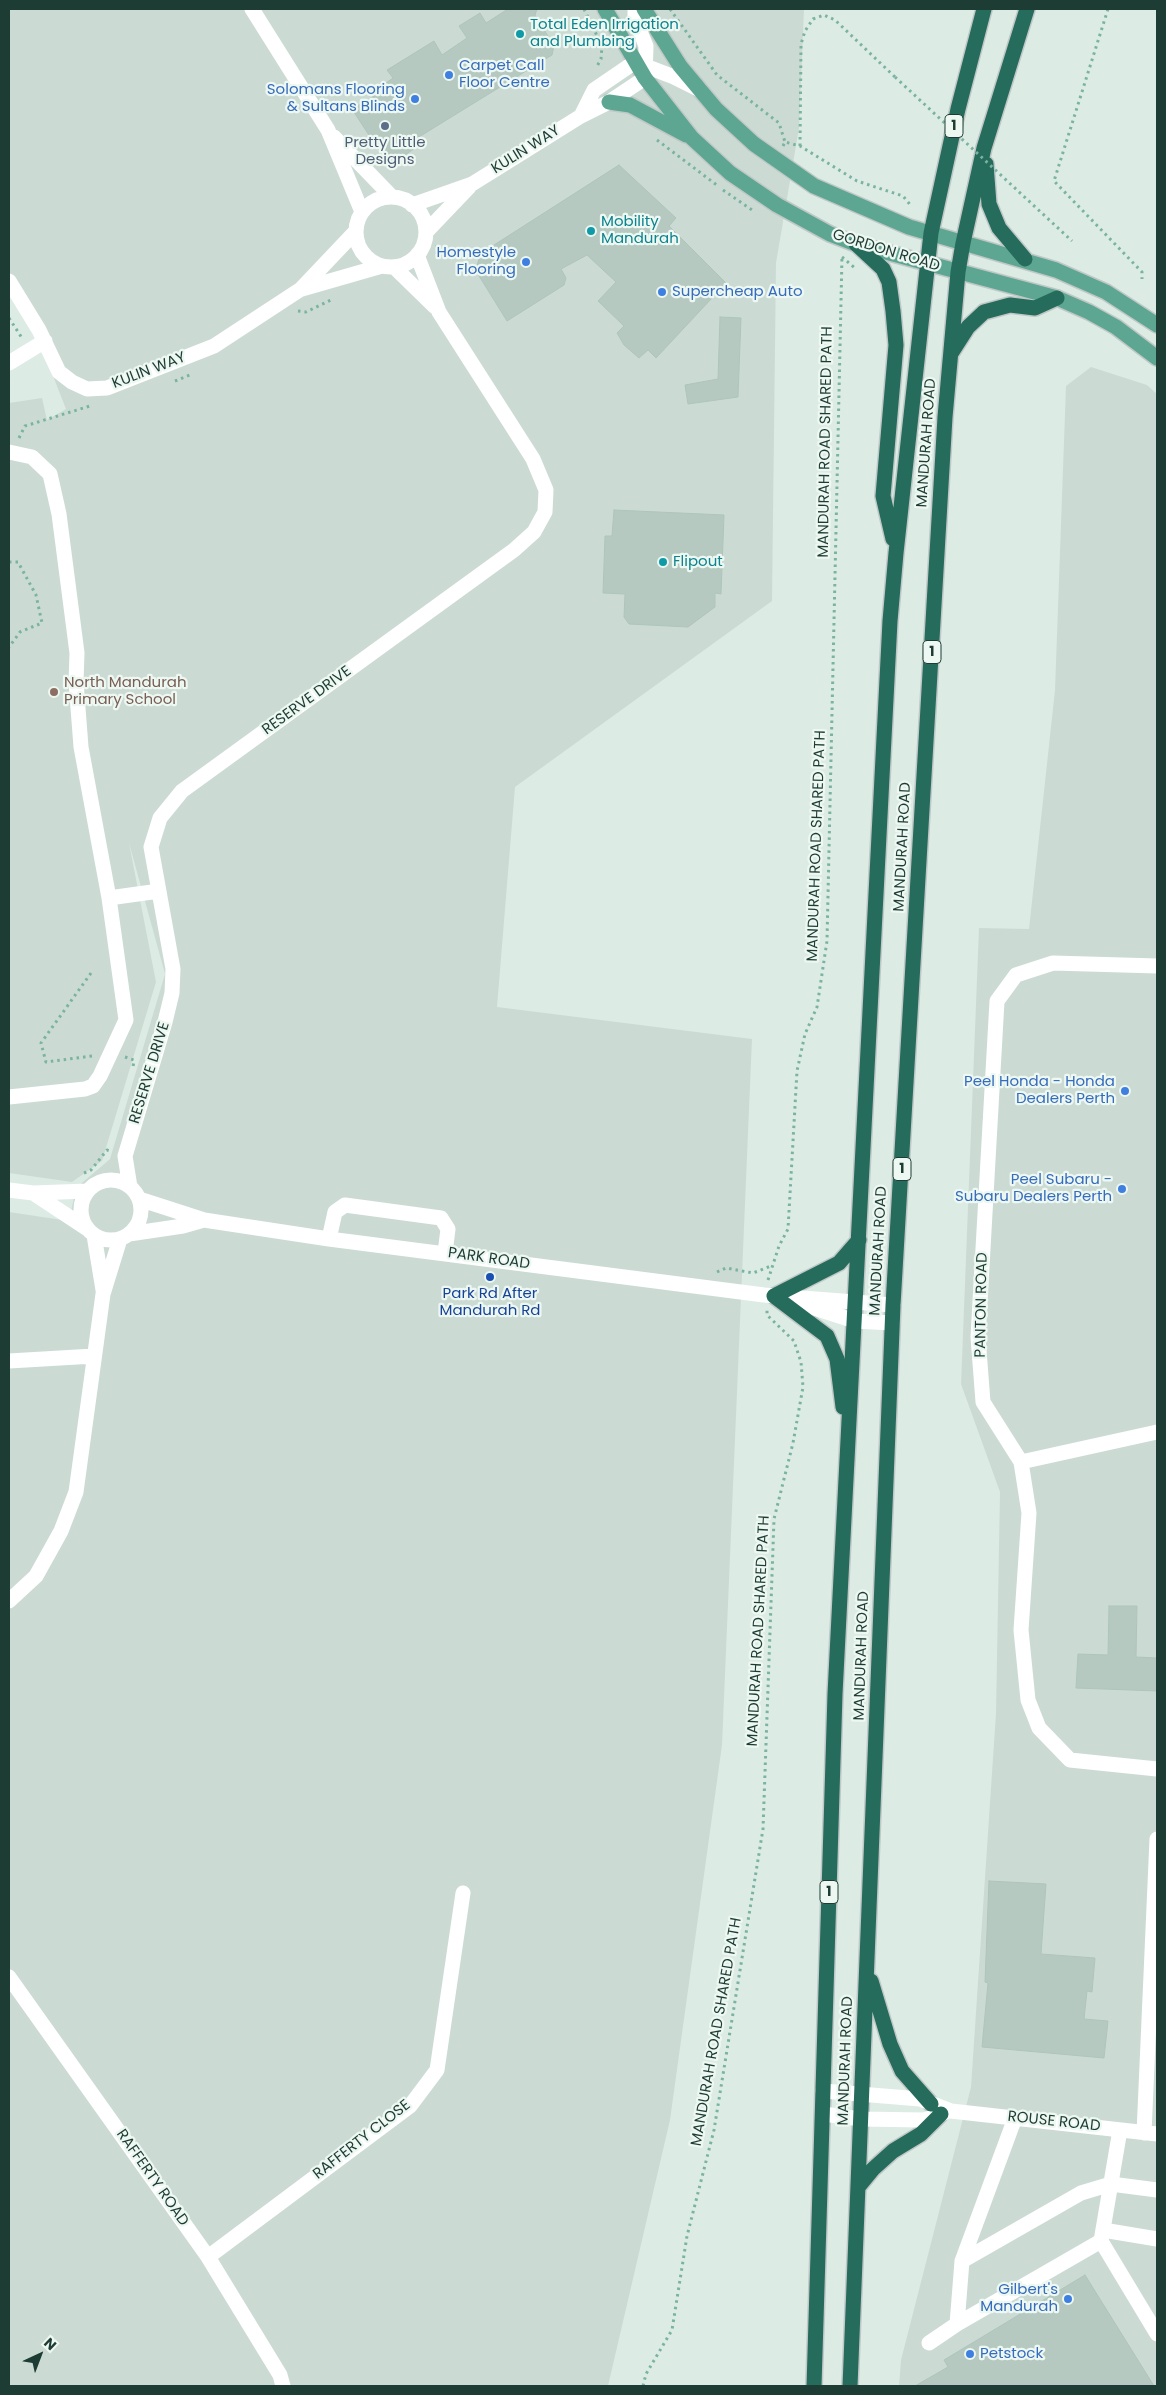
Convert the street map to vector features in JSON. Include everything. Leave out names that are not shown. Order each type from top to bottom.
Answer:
[{"type":"highway","name":"MANDURAH ROAD","points":[[814,2386],[835,1694],[896,553],[931,233],[958,109],[984,9]]},
{"type":"highway","name":"MANDURAH ROAD","points":[[850,2386],[892,1323],[950,355],[958,272],[984,148],[1027,9]]},
{"type":"highway","points":[[984,148],[989,204],[999,228],[1025,259]]},
{"type":"highway","points":[[856,244],[883,268],[888,282],[893,311],[896,345],[883,496],[896,553]]},
{"type":"highway","points":[[950,355],[968,326],[984,312],[1010,305],[1035,308],[1057,298]]},
{"type":"highway","points":[[769,1295],[839,1263],[859,1240]]},
{"type":"highway","points":[[769,1295],[827,1336],[838,1359],[848,1445]]},
{"type":"highway","points":[[859,2186],[873,2168],[893,2151],[920,2134],[941,2109],[902,2071],[890,2044],[867,1970]]},
{"type":"main road","name":"GORDON ROAD","points":[[605,9],[660,99],[692,138],[730,173],[777,205],[830,234],[856,244],[1057,298],[1089,312],[1116,327],[1157,358]]},
{"type":"main road","name":"GORDON ROAD","points":[[644,9],[680,66],[716,109],[754,144],[814,186],[900,224],[1025,259],[1056,270],[1106,292],[1157,325]]},
{"type":"main road","points":[[609,102],[630,104],[692,138]]},
{"type":"street","points":[[252,9],[328,130],[362,212]]},
{"type":"street","points":[[635,9],[635,19],[646,46],[642,69]]},
{"type":"street","points":[[581,116],[594,90],[642,69],[674,77],[700,90]]},
{"type":"street","name":"KULIN WAY","points":[[412,205],[472,184],[581,116],[609,102],[642,69]]},
{"type":"street","points":[[328,130],[392,198]]},
{"type":"street","name":"KULIN WAY","points":[[426,232],[472,184]]},
{"type":"street","points":[[392,198],[412,205],[424,221],[426,232],[422,248],[411,261],[388,267],[371,261],[363,253],[358,243],[356,231],[362,212],[370,204],[381,199],[392,198]]},
{"type":"street","name":"KULIN WAY","points":[[9,281],[44,341],[59,372],[72,382],[87,389],[107,388],[214,346],[300,289],[356,231]]},
{"type":"street","name":"RESERVE DRIVE","points":[[93,1187],[125,1156],[172,993],[173,969],[151,847],[160,818],[182,791],[514,550],[534,532],[545,512],[546,490],[533,459],[440,312],[417,255]]},
{"type":"street","name":"KULIN WAY","points":[[300,289],[388,267]]},
{"type":"street","name":"RESERVE DRIVE","points":[[388,267],[440,312]]},
{"type":"street","points":[[9,363],[44,341]]},
{"type":"street","points":[[9,1097],[86,1089],[93,1086],[100,1076],[126,1020],[108,898],[81,747],[76,682],[76,653],[59,514],[50,474],[32,457],[13,453]]},
{"type":"street","points":[[108,898],[159,891]]},
{"type":"street","name":"PANTON ROAD","points":[[1157,966],[1053,963],[1016,975],[997,1002],[978,1337],[983,1402],[1021,1462],[1029,1513],[1021,1630],[1028,1700],[1039,1728],[1070,1760],[1157,1769]]},
{"type":"street","name":"RESERVE DRIVE","points":[[125,1156],[134,1193]]},
{"type":"street","points":[[9,1190],[33,1193],[93,1187],[114,1180],[134,1193],[140,1218],[136,1228],[124,1237],[111,1240],[90,1231],[33,1193]]},
{"type":"street","points":[[93,1187],[81,1209],[90,1231],[103,1294]]},
{"type":"street","name":"PARK ROAD","points":[[134,1193],[204,1220],[329,1239],[769,1295],[893,1305]]},
{"type":"street","points":[[329,1239],[335,1212],[345,1205],[441,1218],[448,1229],[445,1253]]},
{"type":"street","name":"PARK ROAD","points":[[124,1237],[183,1226],[204,1220]]},
{"type":"street","points":[[9,1601],[36,1576],[62,1530],[76,1492],[103,1294],[124,1237]]},
{"type":"street","name":"PARK ROAD","points":[[769,1295],[855,1321],[892,1323]]},
{"type":"street","points":[[9,1361],[94,1356]]},
{"type":"street","points":[[1021,1462],[1157,1432]]},
{"type":"street","points":[[1151,2134],[1157,1839]]},
{"type":"street","name":"RAFFERTY CLOSE","points":[[208,2257],[410,2106],[437,2070],[463,1893]]},
{"type":"street","name":"RAFFERTY ROAD","points":[[9,1977],[208,2257],[280,2375],[283,2386]]},
{"type":"street","name":"ROUSE ROAD","points":[[824,2091],[920,2099],[941,2109],[1151,2134]]},
{"type":"street","name":"ROUSE ROAD","points":[[823,2114],[862,2119],[924,2120],[941,2109]]},
{"type":"street","points":[[957,2324],[962,2262],[1015,2118]]},
{"type":"street","points":[[1120,2130],[1102,2236],[1157,2334]]},
{"type":"street","points":[[962,2262],[1081,2193],[1111,2184],[1157,2190]]},
{"type":"street","points":[[929,2343],[1102,2236],[1157,2239]]},
{"type":"path","points":[[584,9],[602,46],[601,59],[595,71]]},
{"type":"path","points":[[670,9],[717,75],[779,123],[785,142]]},
{"type":"path","points":[[1108,9],[1054,182],[1142,272],[1142,279]]},
{"type":"path","points":[[912,207],[903,196],[856,181],[800,146],[800,44],[804,31],[813,19],[824,15],[834,20],[1072,241]]},
{"type":"path","points":[[656,139],[744,207],[762,216]]},
{"type":"path","points":[[424,272],[438,263],[437,242]]},
{"type":"path","points":[[833,252],[842,256],[859,272]]},
{"type":"path","name":"MANDURAH ROAD SHARED PATH","points":[[643,2386],[646,2374],[672,2330],[687,2236],[714,2130],[763,1829],[774,1519],[793,1443],[803,1387],[801,1362],[794,1341],[767,1315],[772,1266],[788,1229],[797,1070],[805,1034],[817,1007],[828,941],[842,256]]},
{"type":"path","points":[[292,310],[306,312],[338,297]]},
{"type":"path","points":[[168,383],[193,373]]},
{"type":"path","points":[[13,453],[25,426],[97,404]]},
{"type":"path","points":[[9,562],[18,562],[36,594],[42,623],[20,632],[9,647]]},
{"type":"path","points":[[91,973],[41,1043],[46,1062],[111,1053]]},
{"type":"shaded area","points":[[9,9],[804,9],[799,128],[776,263],[772,601],[515,787],[497,1007],[752,1039],[722,1745],[670,2120],[608,2386],[9,2386],[9,1212],[69,1221],[76,1188],[110,1159],[165,974],[129,843],[156,982],[102,1161],[72,1182],[9,1173],[9,403],[42,398],[47,420],[66,409],[31,320],[9,291]]},
{"type":"shaded area","points":[[1091,367],[1147,385],[1157,394],[1157,2386],[899,2386],[901,2360],[971,2087],[996,1713],[1000,1492],[961,1384],[979,928],[1029,929],[1055,690],[1066,386]]},
{"type":"building","points":[[508,9],[537,9],[535,15],[554,46],[552,55],[414,140],[418,146],[392,164],[382,147],[378,149],[352,109],[388,88],[386,83],[393,78],[387,70],[434,41],[442,55],[467,38],[459,26],[480,13],[486,23]]},
{"type":"building","points":[[619,165],[676,218],[669,226],[726,283],[656,358],[648,350],[639,358],[624,345],[617,333],[624,326],[598,301],[616,282],[587,255],[561,269],[566,278],[564,285],[507,321],[476,271],[480,254]]},
{"type":"building","points":[[720,317],[741,318],[738,397],[688,404],[685,385],[718,379]]},
{"type":"building","name":"Flipout","points":[[614,510],[724,515],[721,594],[715,593],[715,607],[688,627],[629,624],[624,617],[625,594],[603,593],[605,536],[612,536]]},
{"type":"building","points":[[1109,1606],[1137,1606],[1136,1657],[1157,1658],[1157,1691],[1076,1688],[1078,1654],[1108,1655]]},
{"type":"building","points":[[989,1881],[1046,1884],[1041,1954],[1095,1958],[1092,1992],[1087,1991],[1084,2019],[1108,2021],[1104,2058],[982,2047],[988,1983],[985,1982]]},
{"type":"building","points":[[1085,2275],[1154,2386],[915,2386],[948,2367],[944,2360]]},
{"type":"place","name":"Total Eden Irrigation and Plumbing","points":[[520,34]]},
{"type":"place","name":"Carpet Call Floor Centre","points":[[449,75]]},
{"type":"place","name":"Solomans Flooring & Sultans Blinds","points":[[415,99]]},
{"type":"place","name":"Pretty Little Designs","points":[[385,126]]},
{"type":"place","name":"Mobility Mandurah","points":[[591,231]]},
{"type":"place","name":"Homestyle Flooring","points":[[526,262]]},
{"type":"place","name":"Supercheap Auto","points":[[662,292]]},
{"type":"place","name":"Flipout","points":[[663,562]]},
{"type":"place","name":"North Mandurah Primary School","points":[[54,692]]},
{"type":"place","name":"Peel Honda - Honda Dealers Perth","points":[[1125,1091]]},
{"type":"place","name":"Peel Subaru - Subaru Dealers Perth","points":[[1122,1189]]},
{"type":"place","name":"Park Rd After Mandurah Rd","points":[[490,1277]]},
{"type":"place","name":"Gilbert's Mandurah","points":[[1068,2299]]},
{"type":"place","name":"Petstock","points":[[970,2354]]}]
